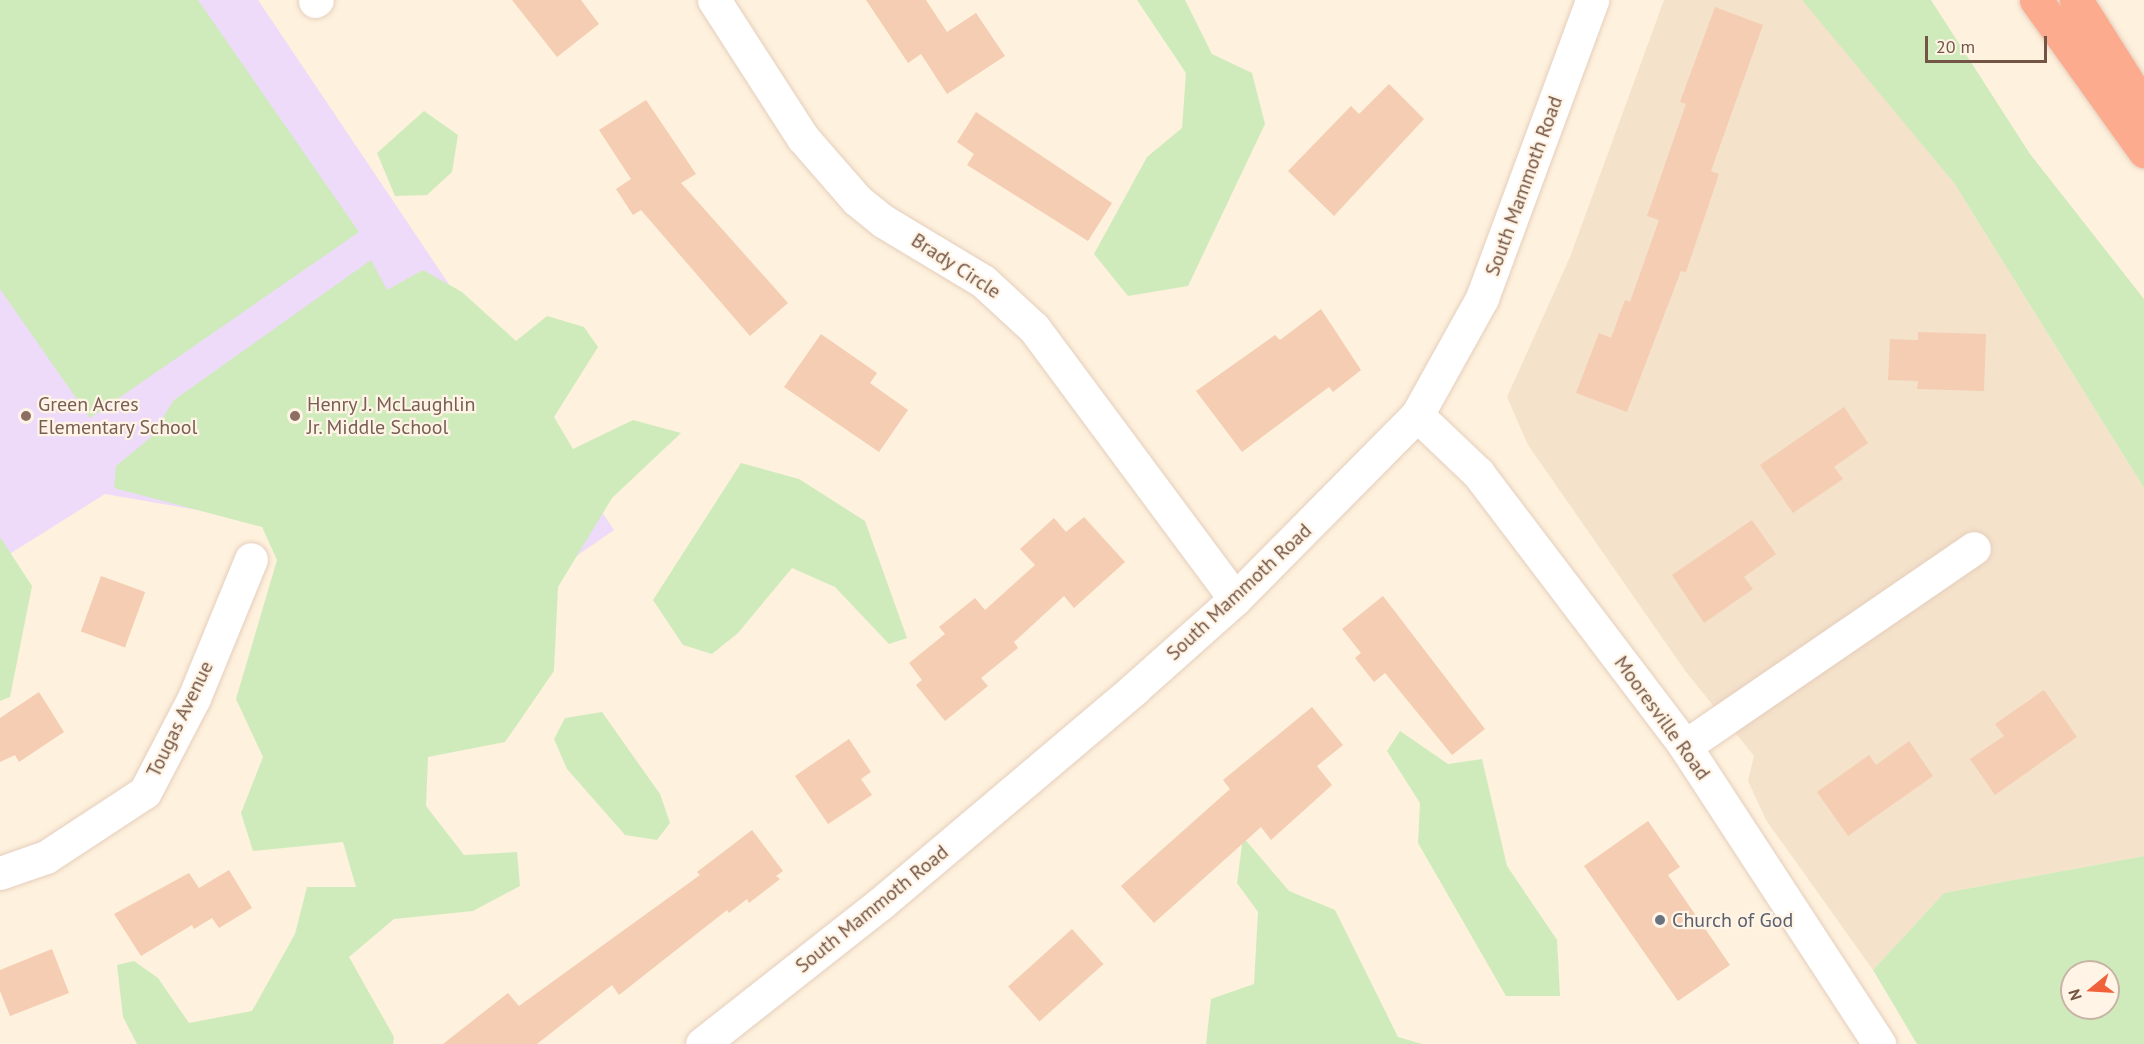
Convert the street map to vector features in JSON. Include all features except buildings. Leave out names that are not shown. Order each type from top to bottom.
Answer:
[{"type":"highway","points":[[2036,0],[2144,151]]},
{"type":"highway","points":[[2076,0],[2144,108]]},
{"type":"street","name":"Brady Circle","points":[[714,0],[803,138],[857,200],[883,221],[982,280],[1034,328],[1235,599]]},
{"type":"street","name":"South Mammoth Road","points":[[702,1044],[1027,783],[1235,599],[1417,415],[1482,298],[1592,0]]},
{"type":"street","name":"Mooresville Road","points":[[1417,415],[1478,473],[1685,746],[1879,1044]]},
{"type":"street","points":[[1685,746],[1974,548]]},
{"type":"street","name":"Tougas Avenue","points":[[0,873],[46,857],[145,792],[194,698],[251,559]]},
{"type":"shaded area","name":"Henry J. McLaughlin Jr. Middle School","points":[[0,0],[258,0],[614,530],[380,692],[267,522],[105,494],[0,560]]},
{"type":"shaded area","points":[[1664,0],[1802,0],[1815,12],[1954,183],[2144,488],[2144,856],[1944,893],[1873,970],[1766,820],[1748,781],[1754,756],[1686,672],[1528,445],[1507,397],[1570,257]]},
{"type":"green space","points":[[0,0],[198,0],[359,232],[90,418],[0,289]]},
{"type":"green space","points":[[1137,0],[1185,0],[1212,54],[1252,73],[1265,124],[1188,286],[1128,296],[1094,254],[1147,157],[1182,128],[1186,73]]},
{"type":"green space","points":[[1802,0],[1931,0],[2030,154],[2144,299],[2144,488],[1954,183]]},
{"type":"green space","points":[[424,111],[458,135],[452,172],[427,195],[395,196],[377,153]]},
{"type":"green space","points":[[371,260],[387,290],[423,270],[462,292],[516,341],[547,316],[584,327],[598,347],[554,417],[573,449],[633,420],[681,433],[612,498],[558,587],[554,671],[505,742],[428,757],[426,806],[464,855],[517,852],[520,886],[473,911],[394,919],[349,957],[394,1037],[393,1044],[137,1044],[123,1017],[117,965],[134,961],[158,978],[189,1023],[252,1011],[295,934],[307,887],[356,887],[343,842],[253,851],[241,813],[263,757],[236,699],[277,560],[262,527],[114,488],[116,466],[150,438],[174,400]]},
{"type":"green space","points":[[741,463],[799,479],[865,521],[907,638],[889,644],[835,587],[792,568],[738,633],[712,654],[683,645],[653,600]]},
{"type":"green space","points":[[0,537],[32,586],[10,697],[0,701]]},
{"type":"green space","points":[[602,712],[660,794],[670,823],[657,840],[625,835],[567,769],[554,739],[565,718]]},
{"type":"green space","points":[[1400,731],[1448,764],[1482,759],[1507,866],[1557,940],[1560,996],[1506,996],[1418,843],[1420,803],[1387,751]]},
{"type":"green space","points":[[1243,837],[1289,891],[1335,910],[1398,1037],[1422,1044],[1206,1044],[1211,999],[1254,984],[1258,912],[1237,883]]},
{"type":"green space","points":[[2144,856],[2144,1044],[1917,1044],[1873,970],[1944,893]]},
{"type":"place","name":"Green Acres Elementary School","points":[[26,416]]},
{"type":"place","name":"Henry J. McLaughlin Jr. Middle School","points":[[295,416]]},
{"type":"place","name":"Church of God","points":[[1660,920]]}]
